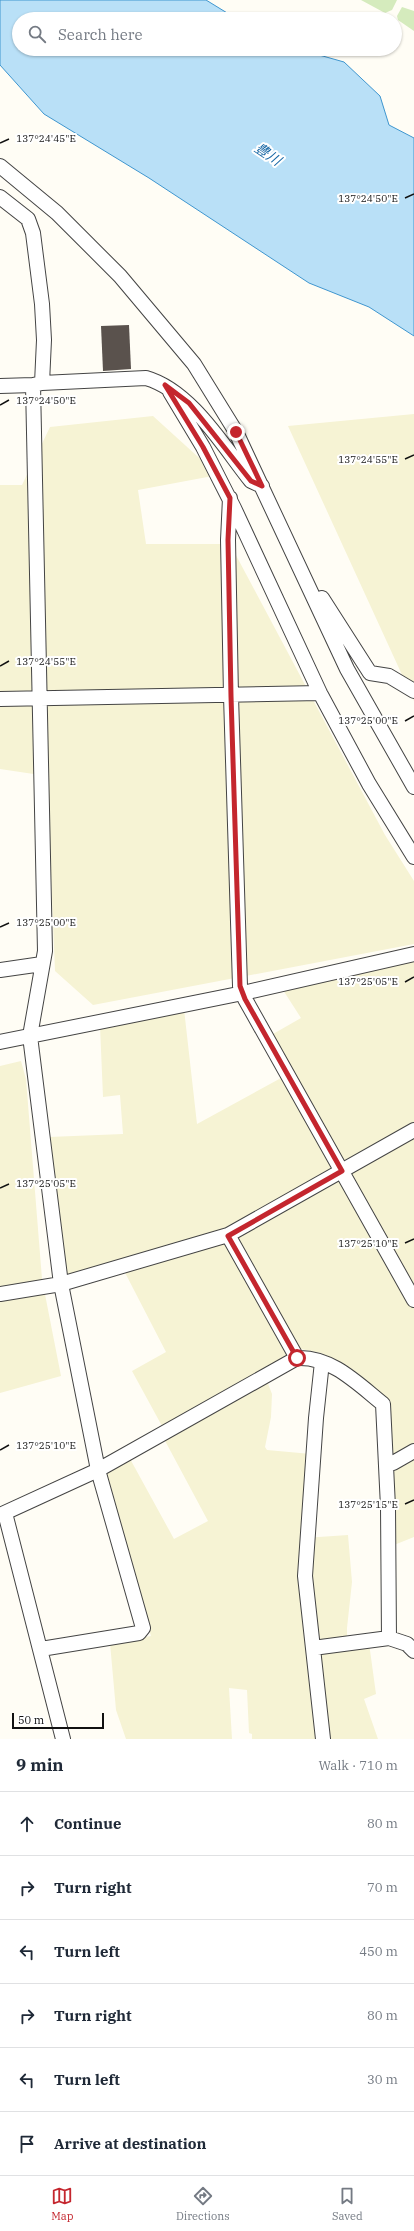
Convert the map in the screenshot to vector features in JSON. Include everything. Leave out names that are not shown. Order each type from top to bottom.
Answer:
[{"type":"street","points":[[0,166],[57,213],[120,276],[194,364],[236,432],[347,669],[414,788]]},
{"type":"street","points":[[0,197],[28,219],[32,233],[42,304],[44,340],[37,384],[40,698],[45,951],[30,1036],[61,1284],[98,1470],[143,1628],[139,1633],[41,1649]]},
{"type":"street","points":[[0,386],[146,378],[165,385],[189,403],[251,481],[262,486]]},
{"type":"street","points":[[165,385],[203,447],[230,498],[320,693],[369,784],[414,857]]},
{"type":"street","points":[[230,498],[228,540],[231,696],[240,986],[242,993],[414,1300]]},
{"type":"street","points":[[305,578],[319,592],[370,673],[389,676],[414,691]]},
{"type":"street","points":[[0,699],[231,696],[320,693]]},
{"type":"street","points":[[0,1042],[242,993],[414,954]]},
{"type":"street","points":[[0,970],[42,964]]},
{"type":"street","points":[[0,1294],[61,1284],[228,1236],[414,1130]]},
{"type":"street","points":[[228,1236],[297,1358]]},
{"type":"street","points":[[63,1739],[41,1649],[2,1514],[98,1470],[297,1358],[322,1362],[342,1372],[383,1404],[388,1507],[389,1638]]},
{"type":"street","points":[[322,1362],[316,1418],[305,1576],[322,1739]]},
{"type":"street","points":[[386,1464],[393,1463],[414,1451]]},
{"type":"street","points":[[312,1648],[389,1638],[407,1644],[414,1652]]},
{"type":"shaded area","points":[[414,414],[414,701],[288,426]]},
{"type":"shaded area","points":[[153,416],[218,475],[138,490],[146,544],[230,544],[385,835],[414,881],[414,944],[93,1005],[55,971],[47,776],[0,769],[0,485],[22,485],[50,427]]},
{"type":"shaded area","points":[[414,960],[414,1537],[394,1545],[389,1400],[347,1367],[321,1353],[301,1349],[162,1426],[132,1371],[166,1352],[119,1261],[67,1276],[49,1137],[123,1134],[120,1095],[103,1097],[100,1026],[184,1009],[197,1124],[292,1072],[273,1034],[301,1018],[283,990]]},
{"type":"shaded area","points":[[21,1061],[26,1079],[42,1279],[61,1376],[0,1393],[0,1066]]},
{"type":"shaded area","points":[[267,1381],[272,1394],[271,1417],[265,1447],[267,1450],[311,1454],[304,1538],[348,1535],[352,1582],[347,1628],[347,1646],[369,1643],[376,1694],[364,1699],[378,1739],[252,1739],[252,1734],[249,1733],[247,1690],[229,1688],[232,1739],[126,1739],[116,1710],[110,1643],[151,1636],[104,1470],[129,1457],[174,1539],[208,1521],[163,1437]]},
{"type":"green space","points":[[361,0],[397,0],[392,10],[383,12]]},
{"type":"green space","points":[[402,7],[414,11],[414,31],[402,23],[402,12],[399,12]]},
{"type":"water","name":"豊川","points":[[0,0],[206,0],[226,12],[12,12],[12,56],[323,56],[344,62],[380,96],[389,125],[414,138],[414,336],[369,307],[309,283],[149,178],[44,114],[0,65]]},
{"type":"building","points":[[129,325],[131,369],[103,371],[101,326]]},
{"type":"route","points":[[236,432],[262,486],[251,481],[189,403],[165,385],[203,447],[230,498],[228,540],[231,696],[240,986],[245,999],[342,1171],[228,1236],[297,1358]]}]
